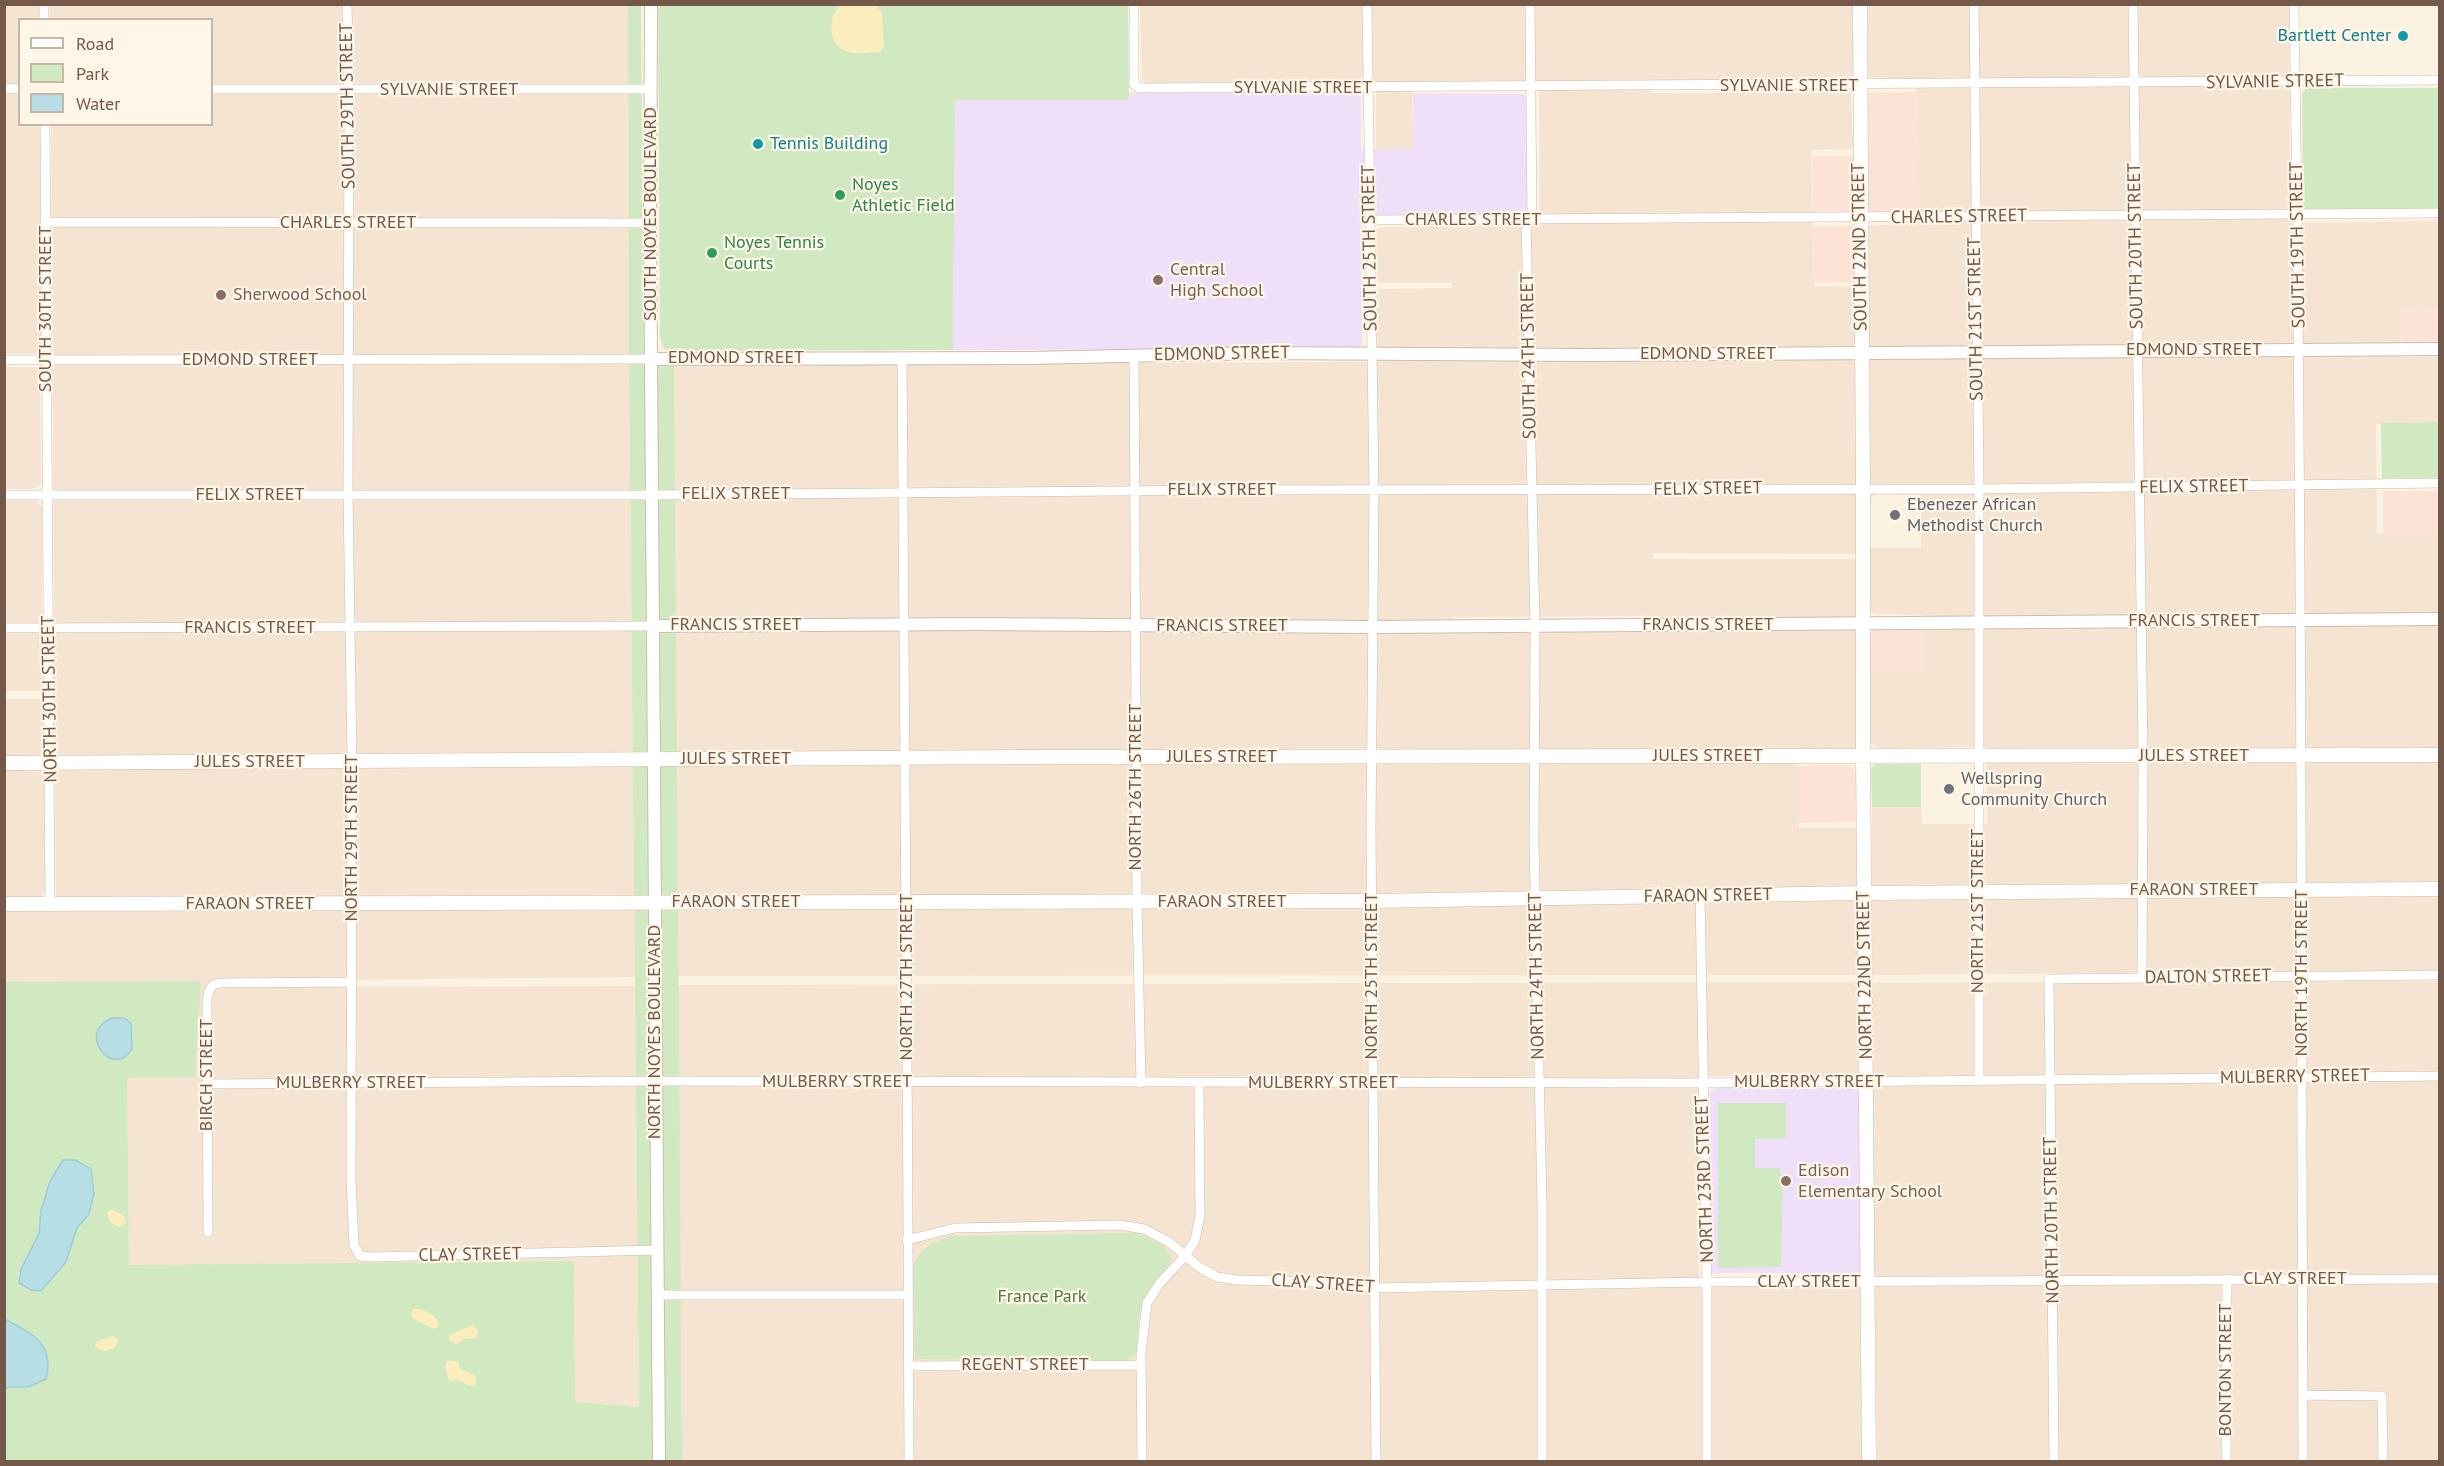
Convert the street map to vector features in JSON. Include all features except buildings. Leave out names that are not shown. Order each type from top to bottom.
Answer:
[{"type":"main road","name":"SOUTH 22ND STREET","points":[[1860,4],[1863,489]]},
{"type":"main road","name":"NORTH 22ND STREET","points":[[1863,489],[1866,1281],[1869,1461]]},
{"type":"main road","name":"JULES STREET","points":[[4,763],[1136,757],[1535,758],[1978,754],[2439,755]]},
{"type":"main road","name":"FARAON STREET","points":[[4,904],[1535,900],[1978,891],[2439,889]]},
{"type":"street","name":"SOUTH 29TH STREET","points":[[347,4],[349,90],[348,495]]},
{"type":"street","name":"SOUTH NOYES BOULEVARD","points":[[651,4],[652,495]]},
{"type":"street","name":"SYLVANIE STREET","points":[[1134,4],[1134,84],[1139,88],[1860,86],[2439,80]]},
{"type":"street","name":"SOUTH 25TH STREET","points":[[1367,4],[1374,491]]},
{"type":"street","name":"SOUTH 24TH STREET","points":[[1530,4],[1529,220],[1533,491]]},
{"type":"street","name":"SOUTH 21ST STREET","points":[[1974,4],[1974,217],[1979,489]]},
{"type":"street","name":"SOUTH 20TH STREET","points":[[2133,4],[2139,488]]},
{"type":"street","name":"SOUTH 19TH STREET","points":[[2294,4],[2300,485]]},
{"type":"street","name":"SYLVANIE STREET","points":[[213,89],[651,89]]},
{"type":"street","name":"SOUTH 30TH STREET","points":[[45,126],[47,494]]},
{"type":"street","name":"CHARLES STREET","points":[[1370,220],[2439,213]]},
{"type":"street","name":"CHARLES STREET","points":[[46,222],[650,223]]},
{"type":"street","name":"EDMOND STREET","points":[[4,360],[902,358],[2439,349]]},
{"type":"street","name":"NORTH 26TH STREET","points":[[1134,356],[1137,902],[1141,1083]]},
{"type":"street","name":"NORTH 27TH STREET","points":[[902,358],[908,902],[909,1461]]},
{"type":"street","name":"FELIX STREET","points":[[4,495],[652,495],[1134,491],[1979,489],[2439,483]]},
{"type":"street","name":"NORTH 19TH STREET","points":[[2300,485],[2303,1461]]},
{"type":"street","points":[[2139,488],[2143,756],[2142,978]]},
{"type":"street","name":"NORTH 21ST STREET","points":[[1978,1081],[1979,489]]},
{"type":"street","name":"NORTH 25TH STREET","points":[[1374,491],[1371,757],[1376,1461]]},
{"type":"street","name":"NORTH 24TH STREET","points":[[1533,491],[1542,1461]]},
{"type":"street","name":"NORTH 30TH STREET","points":[[47,494],[50,629],[50,904]]},
{"type":"street","name":"NORTH 29TH STREET","points":[[348,495],[352,761],[351,1180]]},
{"type":"street","name":"NORTH NOYES BOULEVARD","points":[[652,495],[659,1461]]},
{"type":"street","name":"FRANCIS STREET","points":[[4,628],[904,625],[1535,627],[2439,619]]},
{"type":"street","name":"NORTH 23RD STREET","points":[[1700,896],[1707,1282],[1707,1461]]},
{"type":"street","name":"DALTON STREET","points":[[2049,979],[2439,975]]},
{"type":"street","name":"NORTH 20TH STREET","points":[[2049,979],[2054,1461]]},
{"type":"street","name":"BIRCH STREET","points":[[208,1232],[206,1031],[209,991],[213,985],[219,983],[352,982]]},
{"type":"street","name":"MULBERRY STREET","points":[[206,1084],[656,1081],[1702,1083],[2439,1076]]},
{"type":"street","points":[[1142,1461],[1141,1365],[1147,1303],[1195,1240],[1200,1216],[1199,1083]]},
{"type":"street","name":"CLAY STREET","points":[[351,1180],[354,1245],[360,1256],[657,1250]]},
{"type":"street","points":[[907,1240],[955,1228],[1120,1225],[1144,1228],[1169,1242],[1185,1256]]},
{"type":"street","name":"CLAY STREET","points":[[1185,1256],[1217,1277],[1237,1280],[1320,1282],[1375,1288],[1707,1282],[2439,1279]]},
{"type":"street","name":"BONTON STREET","points":[[2226,1461],[2227,1279]]},
{"type":"street","points":[[658,1294],[908,1295]]},
{"type":"street","name":"REGENT STREET","points":[[908,1366],[1141,1365]]},
{"type":"street","points":[[2302,1395],[2382,1395],[2383,1461]]},
{"type":"shaded area","points":[[4,5],[39,5],[39,18],[18,18],[18,126],[40,126],[41,347],[39,353],[34,354],[5,354]]},
{"type":"shaded area","points":[[50,5],[628,5],[635,977],[208,981],[216,987],[635,986],[639,1407],[575,1402],[574,1261],[129,1266],[127,1077],[201,981],[5,982],[4,911],[56,911],[51,126],[213,126],[213,18],[50,18]]},
{"type":"shaded area","points":[[1140,5],[1853,5],[1854,72],[1853,77],[1848,81],[1652,82],[1651,93],[1849,93],[1851,95],[1853,149],[1811,150],[1814,286],[1867,287],[1867,230],[1869,226],[1919,223],[1916,79],[1867,77],[1867,5],[2289,5],[2290,223],[2439,221],[2439,309],[2401,310],[2400,357],[2439,357],[2439,422],[2376,424],[2377,534],[2439,534],[2439,971],[1871,975],[1872,807],[1921,807],[1922,824],[1987,824],[1987,747],[1879,748],[1870,743],[1870,671],[1924,671],[1924,615],[1871,612],[1869,554],[1653,553],[1653,559],[1858,559],[1858,746],[1851,749],[1799,749],[1799,828],[1857,828],[1859,975],[677,976],[674,364],[1377,362],[1377,289],[1452,288],[1452,283],[1377,283],[1376,233],[1378,229],[1383,227],[1540,226],[1539,82],[1412,82],[1413,149],[1376,150],[1376,81],[1146,83],[1142,81]],"holes":[[[1875,494],[1921,495],[1921,548],[1870,548],[1870,499]],[[1653,616],[1655,629],[1453,629],[1453,617]]]},
{"type":"shaded area","points":[[1916,92],[1919,212],[1869,212],[1867,207],[1867,95]]},
{"type":"shaded area","name":"Central High School","points":[[1129,93],[1357,93],[1361,98],[1361,150],[1413,149],[1413,93],[1523,94],[1526,97],[1527,212],[1522,214],[1361,215],[1362,344],[1357,349],[953,350],[955,100],[1128,100]]},
{"type":"shaded area","points":[[1812,156],[1853,156],[1854,208],[1852,212],[1813,213]]},
{"type":"shaded area","points":[[1813,226],[1853,226],[1854,282],[1814,283]]},
{"type":"shaded area","points":[[2439,309],[2439,342],[2401,343],[2401,310]]},
{"type":"shaded area","points":[[4,367],[33,367],[38,369],[40,375],[41,483],[32,489],[5,489]]},
{"type":"shaded area","points":[[2383,491],[2439,491],[2439,534],[2383,534]]},
{"type":"shaded area","points":[[4,500],[31,500],[38,502],[42,508],[42,691],[5,691]]},
{"type":"shaded area","points":[[1924,627],[1925,671],[1870,671],[1870,635],[1875,628]]},
{"type":"shaded area","points":[[5,699],[43,699],[46,892],[39,898],[5,898]]},
{"type":"shaded area","points":[[1847,765],[1856,771],[1857,822],[1799,823],[1799,766]]},
{"type":"shaded area","points":[[2439,981],[2439,1461],[1877,1461],[1871,983]]},
{"type":"shaded area","points":[[1858,982],[1860,1070],[1858,1073],[1851,1076],[1698,1076],[1699,1286],[1855,1286],[1860,1288],[1862,1294],[1863,1461],[682,1461],[677,985]]},
{"type":"shaded area","name":"Edison Elementary School","points":[[1716,1088],[1856,1088],[1860,1090],[1860,1273],[1714,1273],[1711,1271],[1710,1092]]},
{"type":"green space","points":[[628,5],[641,5],[644,364],[674,364],[682,1461],[5,1461],[5,982],[201,981],[195,1077],[127,1078],[129,1265],[574,1261],[575,1402],[639,1407],[629,365]]},
{"type":"green space","points":[[658,5],[1128,5],[1129,100],[955,100],[953,350],[668,351],[663,347],[660,339]]},
{"type":"green space","points":[[2307,88],[2439,88],[2439,209],[2306,210],[2303,208],[2302,93]]},
{"type":"green space","points":[[2439,422],[2439,478],[2382,478],[2381,423]]},
{"type":"green space","points":[[1875,764],[1921,764],[1921,807],[1872,807],[1871,769]]},
{"type":"green space","points":[[1718,1103],[1786,1103],[1786,1138],[1755,1139],[1755,1168],[1780,1168],[1780,1174],[1783,1175],[1781,1267],[1718,1268]]},
{"type":"green space","name":"France Park","points":[[1136,1233],[1163,1245],[1171,1257],[1166,1269],[1149,1289],[1143,1301],[1137,1353],[1127,1361],[915,1359],[913,1265],[920,1253],[932,1243],[951,1236]]},
{"type":"sand","points":[[841,4],[876,5],[882,13],[884,47],[880,52],[853,53],[839,47],[832,36],[831,29],[834,16]]},
{"type":"sand","points":[[111,1209],[124,1216],[126,1223],[119,1227],[110,1222],[107,1213]]},
{"type":"sand","points":[[413,1309],[431,1314],[439,1323],[438,1327],[435,1329],[416,1321],[411,1316]]},
{"type":"sand","points":[[473,1325],[478,1331],[476,1338],[464,1339],[456,1344],[448,1339],[451,1334]]},
{"type":"sand","points":[[113,1336],[118,1342],[113,1349],[102,1351],[95,1346],[96,1342]]},
{"type":"sand","points":[[448,1360],[459,1362],[460,1369],[476,1376],[476,1385],[467,1385],[459,1380],[449,1381],[445,1366]]},
{"type":"water","points":[[112,1018],[124,1018],[131,1023],[132,1049],[124,1057],[116,1059],[108,1057],[97,1043],[97,1034],[101,1025]]},
{"type":"water","points":[[63,1160],[75,1160],[91,1169],[94,1193],[89,1214],[77,1228],[66,1262],[41,1291],[31,1290],[19,1283],[21,1269],[39,1233],[41,1211],[50,1181]]},
{"type":"water","points":[[5,1319],[32,1335],[44,1348],[48,1367],[46,1379],[28,1387],[5,1389]]},
{"type":"place","name":"Bartlett Center","points":[[2403,36]]},
{"type":"place","name":"Tennis Building","points":[[758,144]]},
{"type":"place","name":"Noyes Athletic Field","points":[[840,195]]},
{"type":"place","name":"Noyes Tennis Courts","points":[[712,253]]},
{"type":"place","name":"Central High School","points":[[1158,280]]},
{"type":"place","name":"Sherwood School","points":[[221,295]]},
{"type":"place","name":"Ebenezer African Methodist Church","points":[[1895,515]]},
{"type":"place","name":"Wellspring Community Church","points":[[1949,789]]},
{"type":"place","name":"Edison Elementary School","points":[[1786,1181]]}]
